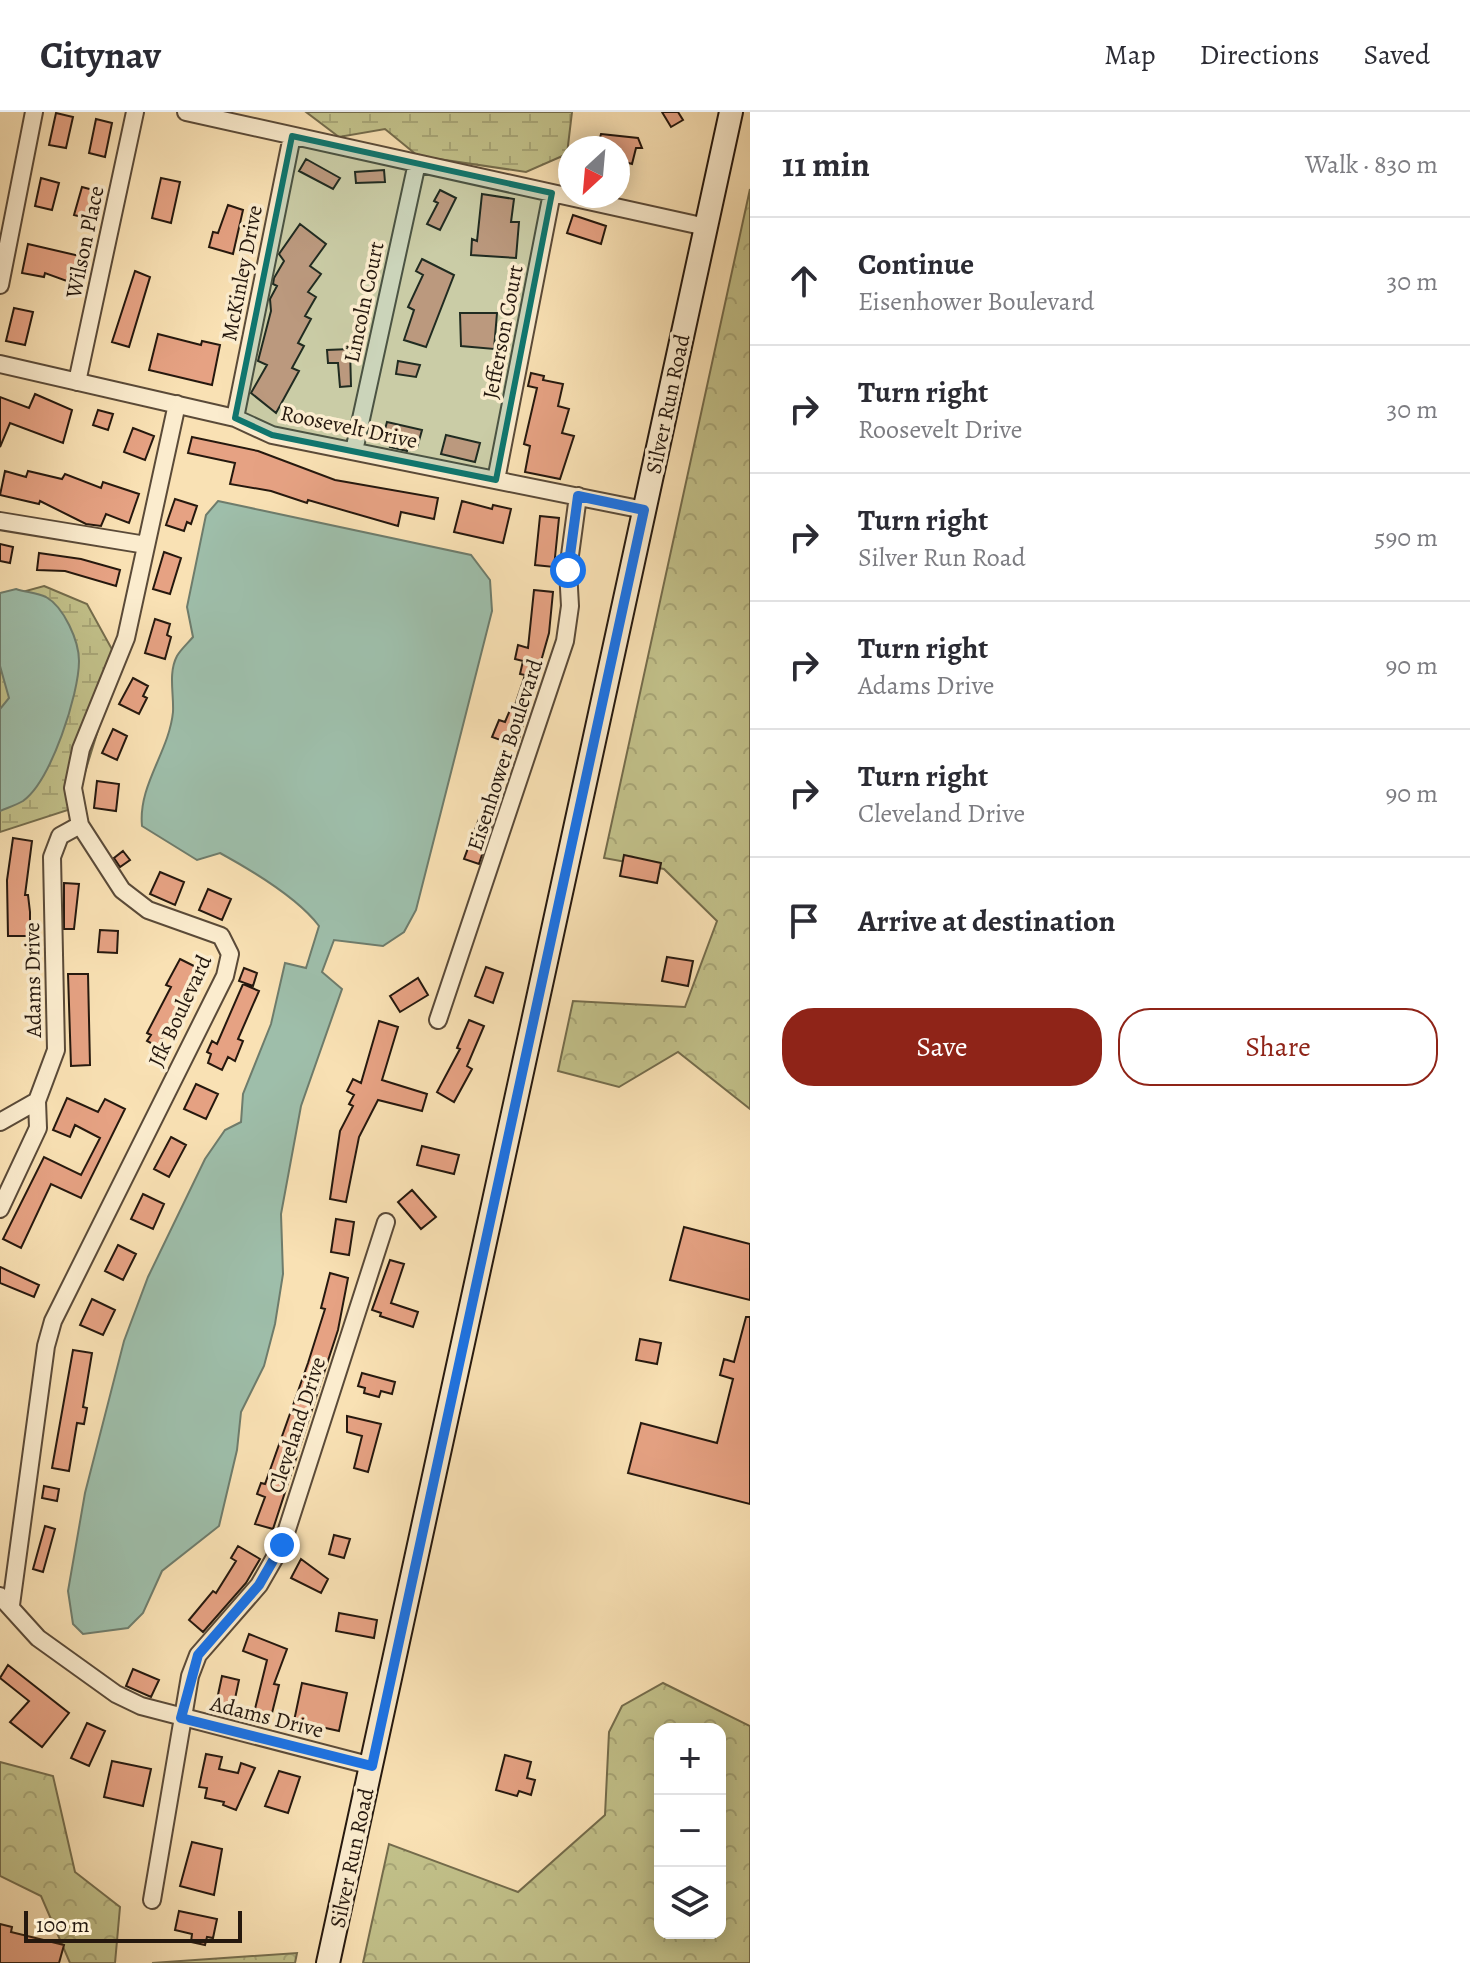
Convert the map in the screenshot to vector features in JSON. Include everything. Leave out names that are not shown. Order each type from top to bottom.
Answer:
[{"type":"main road","name":"Silver Run Road","points":[[328,1963],[731,112]]},
{"type":"street","points":[[0,285],[34,112]]},
{"type":"street","name":"Wilson Place","points":[[77,382],[135,112]]},
{"type":"street","points":[[186,112],[706,227]]},
{"type":"street","name":"McKinley Drive","points":[[235,418],[292,136]]},
{"type":"street","name":"Lincoln Court","points":[[354,451],[417,163]]},
{"type":"street","name":"Jefferson Court","points":[[496,480],[552,193]]},
{"type":"street","name":"Roosevelt Drive","points":[[0,364],[235,418],[272,435],[644,510]]},
{"type":"street","name":"Jfk Boulevard","points":[[6,1600],[46,1346],[53,1321],[225,976],[230,954],[221,936],[148,910],[122,890],[80,825],[73,788],[81,749],[120,660],[177,404]]},
{"type":"street","name":"Eisenhower Boulevard","points":[[438,1020],[565,641],[570,606],[568,570],[578,496]]},
{"type":"street","points":[[0,521],[146,545]]},
{"type":"street","name":"Adams Drive","points":[[0,1209],[38,1128],[37,1101],[56,1050],[52,857],[60,836],[80,825]]},
{"type":"street","points":[[0,1122],[37,1101]]},
{"type":"street","name":"Cleveland Drive","points":[[152,1900],[181,1718],[198,1655],[259,1585],[282,1545],[386,1222]]},
{"type":"street","name":"Adams Drive","points":[[6,1600],[38,1638],[116,1694],[181,1718],[372,1766]]},
{"type":"highlighted area","points":[[292,136],[552,193],[496,480],[272,435],[235,418]]},
{"type":"green space","points":[[306,112],[572,112],[569,136],[558,136],[558,158],[526,172],[418,156],[385,129],[339,137]]},
{"type":"green space","points":[[750,189],[750,1109],[678,1052],[619,1087],[558,1071],[573,1001],[685,1007],[717,921],[664,869],[604,858]]},
{"type":"green space","points":[[44,586],[87,604],[119,662],[74,808],[0,832],[0,598]]},
{"type":"green space","points":[[663,1683],[750,1726],[750,1963],[363,1963],[389,1844],[518,1892],[605,1815],[609,1732],[622,1706]]},
{"type":"green space","points":[[0,1762],[53,1776],[75,1872],[120,1907],[115,1963],[70,1963],[41,1896],[0,1876]]},
{"type":"green space","points":[[297,1953],[295,1963],[152,1963]]},
{"type":"shaded area","points":[[218,501],[471,555],[490,580],[492,611],[416,910],[404,932],[383,946],[334,940],[322,972],[342,989],[301,1106],[281,1214],[283,1274],[275,1324],[264,1366],[241,1412],[237,1450],[219,1526],[162,1571],[143,1613],[128,1628],[83,1634],[73,1624],[68,1591],[85,1493],[124,1341],[148,1277],[205,1159],[225,1130],[241,1122],[243,1094],[271,1024],[285,963],[306,968],[319,926],[287,895],[220,853],[197,860],[142,826],[149,782],[166,741],[173,712],[174,663],[193,637],[187,607],[206,515]]},
{"type":"shaded area","points":[[16,589],[46,597],[59,608],[73,635],[79,661],[78,676],[62,736],[44,775],[23,801],[0,811],[0,709],[9,698],[0,666],[0,593]]},
{"type":"building","points":[[662,112],[678,112],[683,120],[671,127]]},
{"type":"building","points":[[56,113],[73,117],[66,148],[49,145]]},
{"type":"building","points":[[96,119],[112,123],[105,157],[89,153]]},
{"type":"building","points":[[630,137],[638,138],[642,148],[636,148],[632,164]]},
{"type":"building","points":[[306,159],[340,178],[333,189],[299,171]]},
{"type":"building","points":[[384,170],[385,182],[356,183],[355,172]]},
{"type":"building","points":[[41,178],[59,183],[52,210],[35,206]]},
{"type":"building","points":[[161,178],[180,182],[171,223],[152,218]]},
{"type":"building","points":[[82,187],[97,191],[90,219],[74,215]]},
{"type":"building","points":[[440,190],[456,198],[440,230],[427,224],[438,203],[434,201]]},
{"type":"building","points":[[482,194],[514,199],[511,222],[519,222],[516,258],[471,255],[472,239],[477,241]]},
{"type":"building","points":[[228,205],[243,210],[233,254],[209,247],[213,232],[218,233]]},
{"type":"building","points":[[573,215],[606,226],[601,244],[567,233]]},
{"type":"building","points":[[300,224],[326,244],[310,266],[321,274],[308,292],[316,297],[305,316],[311,319],[298,343],[304,346],[292,368],[299,371],[276,413],[251,393],[267,365],[258,361],[271,311],[270,299],[277,286],[273,284],[274,278],[284,261],[279,254]]},
{"type":"building","points":[[28,244],[84,257],[75,284],[45,273],[44,277],[22,273]]},
{"type":"building","points":[[422,259],[454,275],[426,347],[404,340],[414,310],[408,307],[423,275],[416,271]]},
{"type":"building","points":[[135,271],[150,277],[129,347],[112,342]]},
{"type":"building","points":[[14,308],[33,312],[25,345],[6,341]]},
{"type":"building","points":[[460,313],[497,313],[494,349],[461,346]]},
{"type":"building","points":[[158,334],[201,345],[202,341],[220,345],[212,385],[149,370]]},
{"type":"building","points":[[350,349],[351,386],[340,387],[338,363],[328,363],[327,350]]},
{"type":"building","points":[[398,361],[420,365],[416,377],[396,374]]},
{"type":"building","points":[[531,373],[544,376],[543,380],[563,384],[558,406],[569,409],[562,433],[574,436],[560,479],[525,472],[530,446],[524,444],[537,388],[528,386]]},
{"type":"building","points":[[35,394],[72,410],[63,443],[10,423],[0,447],[0,397],[29,408]]},
{"type":"building","points":[[98,410],[113,414],[108,430],[93,425]]},
{"type":"building","points":[[387,422],[422,430],[417,448],[408,446],[407,451],[390,447],[391,443],[382,440]]},
{"type":"building","points":[[133,428],[154,436],[145,460],[124,452]]},
{"type":"building","points":[[446,435],[480,443],[475,462],[441,454]]},
{"type":"building","points":[[192,437],[258,451],[335,480],[438,498],[434,519],[401,512],[398,526],[308,500],[307,503],[271,491],[230,484],[235,463],[188,453]]},
{"type":"building","points":[[5,471],[26,477],[28,471],[62,479],[65,474],[101,488],[103,482],[139,494],[129,523],[106,514],[101,526],[86,524],[40,501],[39,504],[0,495]]},
{"type":"building","points":[[175,499],[197,506],[191,524],[187,522],[184,531],[166,525]]},
{"type":"building","points":[[462,501],[492,509],[493,505],[511,509],[503,543],[454,532]]},
{"type":"building","points":[[540,516],[559,518],[554,567],[535,565]]},
{"type":"building","points":[[0,544],[13,547],[10,563],[0,561]]},
{"type":"building","points":[[164,552],[181,558],[170,594],[153,589]]},
{"type":"building","points":[[39,553],[81,559],[120,570],[116,586],[65,571],[37,570]]},
{"type":"building","points":[[534,590],[553,592],[549,633],[517,746],[492,737],[499,720],[505,722],[510,710],[513,711],[525,675],[520,674],[523,661],[515,659],[518,645],[528,648]]},
{"type":"building","points":[[155,619],[170,624],[167,635],[171,637],[165,659],[145,653]]},
{"type":"building","points":[[133,678],[148,686],[143,696],[147,698],[139,714],[119,704]]},
{"type":"building","points":[[113,729],[127,736],[117,760],[102,753]]},
{"type":"building","points":[[97,781],[119,784],[116,811],[94,808]]},
{"type":"building","points":[[480,816],[493,821],[479,864],[464,859]]},
{"type":"building","points":[[13,838],[32,841],[25,895],[28,895],[30,936],[8,936],[7,880]]},
{"type":"building","points":[[123,851],[130,860],[120,867],[114,858]]},
{"type":"building","points":[[624,855],[661,863],[657,883],[620,876]]},
{"type":"building","points":[[160,872],[184,882],[175,905],[150,894]]},
{"type":"building","points":[[64,883],[79,884],[74,929],[64,929]]},
{"type":"building","points":[[208,889],[231,899],[222,920],[199,910]]},
{"type":"building","points":[[100,930],[118,931],[117,953],[98,952]]},
{"type":"building","points":[[667,957],[693,961],[688,986],[662,981]]},
{"type":"building","points":[[180,959],[196,967],[158,1047],[147,1041],[151,1035],[147,1033],[171,987],[166,985]]},
{"type":"building","points":[[486,967],[503,973],[493,1003],[475,996]]},
{"type":"building","points":[[244,968],[257,973],[253,986],[239,981]]},
{"type":"building","points":[[68,974],[88,974],[90,1065],[71,1066]]},
{"type":"building","points":[[418,978],[428,995],[400,1012],[390,996]]},
{"type":"building","points":[[243,984],[259,991],[238,1039],[243,1041],[235,1061],[228,1057],[222,1070],[208,1063],[211,1054],[207,1052],[212,1041],[217,1044]]},
{"type":"building","points":[[469,1020],[484,1026],[467,1066],[472,1069],[454,1102],[437,1092],[460,1049],[457,1048]]},
{"type":"building","points":[[379,1021],[398,1027],[382,1080],[427,1094],[422,1111],[378,1100],[359,1137],[346,1202],[330,1199],[340,1131],[353,1106],[349,1104],[354,1095],[347,1091],[353,1079],[361,1083]]},
{"type":"building","points":[[196,1084],[218,1094],[206,1119],[184,1109]]},
{"type":"building","points":[[67,1098],[98,1112],[105,1099],[125,1109],[81,1198],[51,1184],[21,1248],[3,1239],[44,1157],[81,1175],[100,1138],[75,1125],[70,1137],[53,1130]]},
{"type":"building","points":[[171,1137],[186,1145],[169,1177],[154,1169]]},
{"type":"building","points":[[422,1146],[459,1155],[454,1174],[417,1165]]},
{"type":"building","points":[[412,1190],[436,1217],[421,1229],[398,1202]]},
{"type":"building","points":[[143,1194],[164,1204],[153,1229],[131,1219]]},
{"type":"building","points":[[336,1219],[354,1222],[349,1255],[331,1252]]},
{"type":"building","points":[[684,1227],[750,1244],[750,1300],[670,1280]]},
{"type":"building","points":[[118,1245],[136,1254],[123,1280],[105,1271]]},
{"type":"building","points":[[390,1260],[404,1264],[391,1303],[418,1312],[413,1327],[380,1316],[381,1313],[372,1310]]},
{"type":"building","points":[[0,1267],[39,1285],[34,1297],[0,1283]]},
{"type":"building","points":[[330,1273],[348,1278],[338,1330],[273,1529],[255,1524],[265,1497],[257,1494],[261,1483],[265,1484],[308,1363],[325,1309],[321,1308]]},
{"type":"building","points":[[92,1299],[115,1310],[103,1335],[80,1325]]},
{"type":"building","points":[[746,1317],[750,1317],[750,1504],[628,1473],[641,1423],[717,1443],[733,1379],[720,1375],[724,1359],[734,1362]]},
{"type":"building","points":[[640,1339],[661,1343],[657,1364],[636,1360]]},
{"type":"building","points":[[73,1350],[92,1353],[83,1407],[87,1408],[84,1424],[77,1423],[69,1471],[52,1468]]},
{"type":"building","points":[[362,1373],[395,1382],[392,1394],[381,1391],[379,1397],[364,1393],[365,1388],[358,1386]]},
{"type":"building","points":[[347,1416],[381,1424],[368,1472],[354,1468],[362,1436],[347,1432]]},
{"type":"building","points":[[44,1486],[59,1489],[57,1501],[42,1498]]},
{"type":"building","points":[[45,1526],[55,1529],[43,1572],[33,1569]]},
{"type":"building","points":[[334,1535],[350,1539],[344,1558],[329,1554]]},
{"type":"building","points":[[238,1546],[260,1559],[246,1583],[203,1632],[189,1620],[213,1591],[216,1593],[236,1561],[231,1558]]},
{"type":"building","points":[[301,1559],[328,1579],[321,1593],[291,1578]]},
{"type":"building","points":[[339,1613],[377,1620],[374,1638],[336,1631]]},
{"type":"building","points":[[249,1634],[287,1649],[274,1684],[279,1685],[271,1717],[254,1713],[267,1660],[243,1651]]},
{"type":"building","points":[[8,1665],[69,1713],[42,1747],[10,1722],[29,1701],[0,1678]]},
{"type":"building","points":[[133,1669],[159,1680],[151,1697],[126,1686]]},
{"type":"building","points":[[222,1676],[239,1680],[233,1708],[216,1704]]},
{"type":"building","points":[[302,1683],[347,1693],[339,1731],[294,1721]]},
{"type":"building","points":[[87,1723],[105,1731],[89,1766],[71,1758]]},
{"type":"building","points":[[206,1754],[222,1757],[219,1769],[238,1773],[241,1763],[255,1768],[236,1810],[223,1805],[224,1802],[205,1798],[207,1788],[199,1787]]},
{"type":"building","points":[[505,1755],[531,1762],[527,1778],[535,1780],[531,1795],[519,1791],[517,1796],[496,1790]]},
{"type":"building","points":[[112,1761],[151,1769],[143,1806],[104,1797]]},
{"type":"building","points":[[279,1771],[300,1777],[288,1813],[265,1806]]},
{"type":"building","points":[[192,1842],[222,1849],[214,1895],[180,1886]]},
{"type":"building","points":[[179,1911],[217,1919],[213,1938],[207,1937],[205,1945],[191,1942],[192,1934],[175,1930]]},
{"type":"building","points":[[0,1924],[12,1927],[11,1932],[64,1945],[59,1963],[0,1963]]},
{"type":"route","points":[[282,1545],[259,1585],[198,1655],[181,1718],[372,1766],[644,510],[578,496],[568,570]]}]
